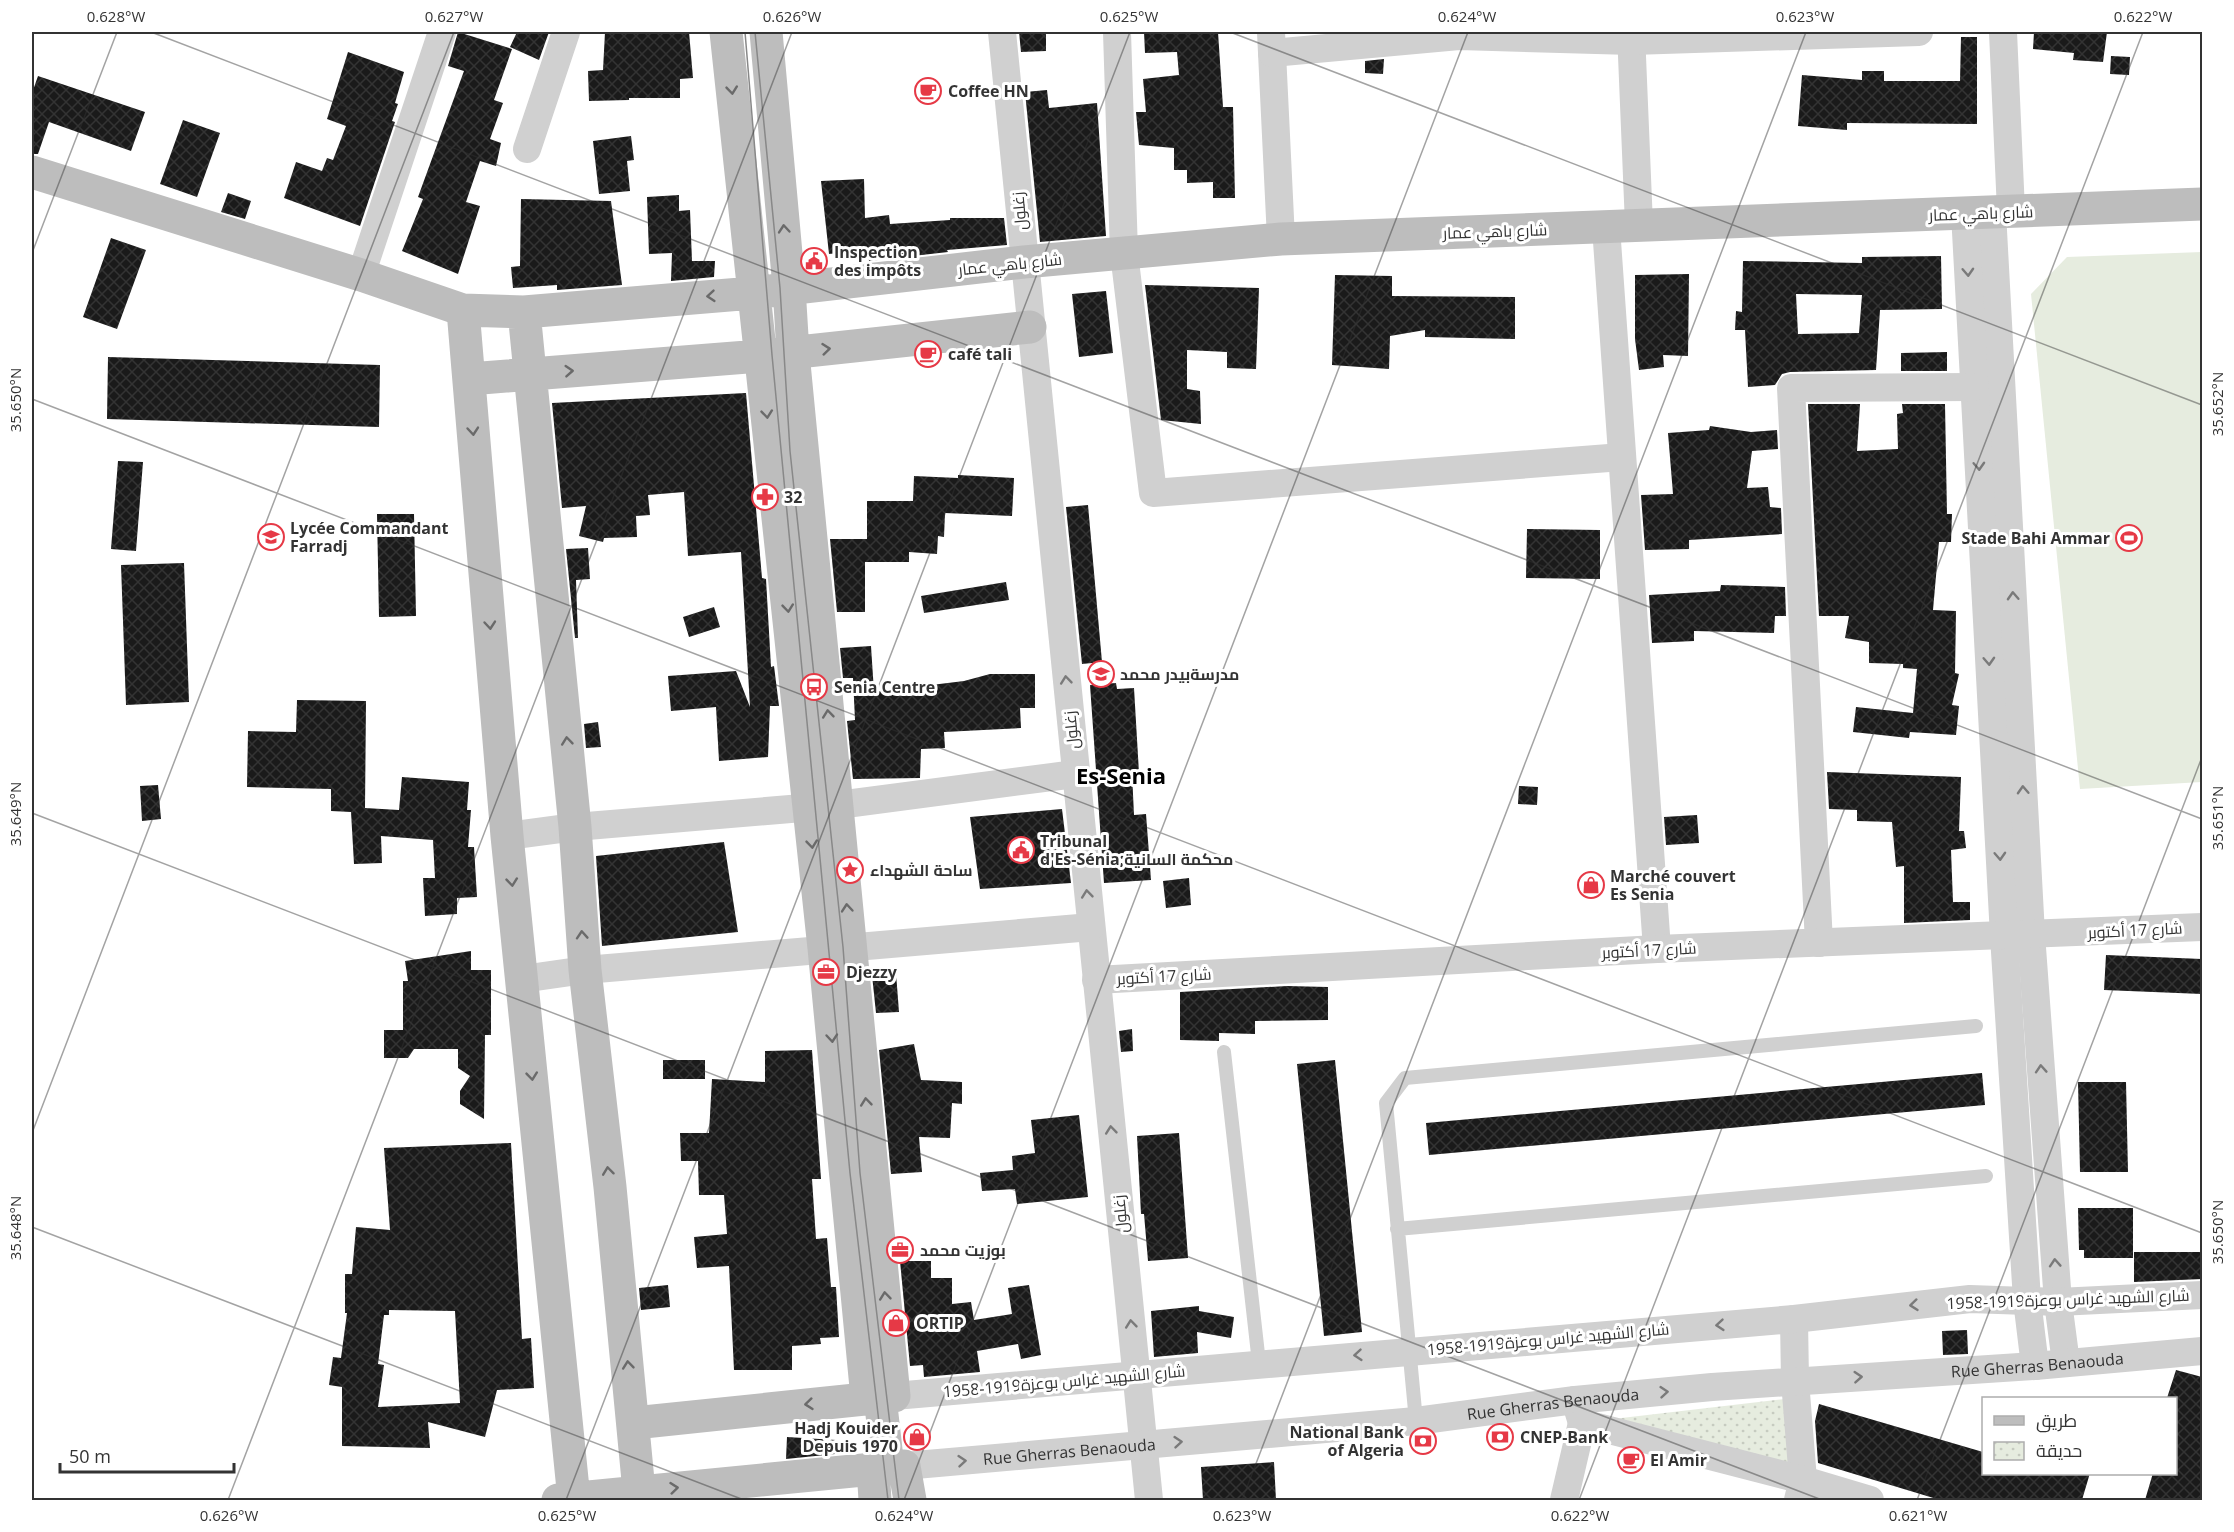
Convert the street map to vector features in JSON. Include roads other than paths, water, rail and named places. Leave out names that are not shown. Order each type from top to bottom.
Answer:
[{"type":"main road","points":[[726,32],[760,356],[823,806]]},
{"type":"main road","points":[[766,32],[789,287],[823,806],[888,1467],[875,1500]]},
{"type":"main road","name":"شارع باهي عمار","points":[[32,171],[361,275],[463,310],[524,312],[753,292],[1024,262],[1281,239],[2202,204]]},
{"type":"main road","points":[[463,310],[566,1500],[888,1467]]},
{"type":"main road","points":[[524,312],[575,827],[585,970],[634,1423],[639,1491]]},
{"type":"main road","points":[[469,379],[760,356],[1030,327]]},
{"type":"main road","points":[[634,1423],[881,1397]]},
{"type":"main road","points":[[888,1467],[910,1500]]},
{"type":"street","points":[[361,275],[442,32]]},
{"type":"street","points":[[527,149],[566,32]]},
{"type":"street","name":"زغلول","points":[[1002,32],[1149,1500]]},
{"type":"street","points":[[1116,32],[1124,253],[1153,493],[1622,457]]},
{"type":"street","points":[[1281,239],[1271,42],[1459,34],[1632,36],[1919,32]]},
{"type":"street","points":[[2003,32],[1974,387],[2018,935],[2049,1175],[2058,1302],[2066,1363]]},
{"type":"street","points":[[1632,36],[1639,225]]},
{"type":"street","points":[[1989,212],[2018,935],[2020,1176],[2027,1300],[2035,1366]]},
{"type":"street","points":[[1606,226],[1657,949]]},
{"type":"street","points":[[1819,943],[1791,388],[1974,387]]},
{"type":"street","points":[[507,836],[575,827],[823,806],[1075,774]]},
{"type":"street","points":[[522,979],[585,970],[1091,927]]},
{"type":"street","name":"شارع 17 أكتوبر","points":[[1096,980],[1657,949],[2202,927]]},
{"type":"street","points":[[2020,1176],[2049,1175]]},
{"type":"street","name":"شارع الشهيد غراس بوعزة1919-1958","points":[[881,1397],[1794,1319],[1970,1299],[2058,1302],[2202,1295]]},
{"type":"street","points":[[1794,1319],[1800,1490]]},
{"type":"street","name":"Rue Gherras Benaouda","points":[[888,1467],[1416,1421],[1579,1412],[1795,1381],[2035,1366],[2202,1351]]},
{"type":"street","points":[[1554,1500],[1564,1500],[1579,1412],[1800,1490],[1870,1500]]},
{"type":"lane","points":[[1416,1421],[1407,1351],[1386,1103],[1405,1078],[1976,1026]]},
{"type":"lane","points":[[1224,1052],[1258,1363]]},
{"type":"lane","points":[[1397,1228],[1986,1176]]},
{"type":"tram line","points":[[745,32],[772,355],[850,1173],[888,1500]]},
{"type":"tram line","points":[[755,32],[780,288],[790,451],[843,947],[860,1173],[899,1500]]},
{"type":"place","name":"Coffee HN","points":[[928,91]]},
{"type":"place","name":"Inspection des impôts","points":[[814,261]]},
{"type":"place","name":"café tali","points":[[928,354]]},
{"type":"place","name":"32","points":[[765,497]]},
{"type":"place","name":"Lycée Commandant Farradj","points":[[271,537]]},
{"type":"place","name":"Stade Bahi Ammar","points":[[2129,538]]},
{"type":"place","name":"مدرسةبيدر محمد","points":[[1101,674]]},
{"type":"place","name":"Senia Centre","points":[[814,687]]},
{"type":"place","name":"Tribunal d'Es-Sénia;محكمة السانية","points":[[1021,850]]},
{"type":"place","name":"ساحة الشهداء","points":[[850,870]]},
{"type":"place","name":"Marché couvert Es Senia","points":[[1591,885]]},
{"type":"place","name":"Djezzy","points":[[826,972]]},
{"type":"place","name":"بوزيت محمد","points":[[900,1250]]},
{"type":"place","name":"ORTIP","points":[[896,1323]]},
{"type":"place","name":"Hadj Kouider Depuis 1970","points":[[917,1437]]},
{"type":"place","name":"CNEP-Bank","points":[[1500,1437]]},
{"type":"place","name":"National Bank of Algeria","points":[[1423,1441]]},
{"type":"place","name":"El Amir","points":[[1631,1460]]},
{"type":"district","name":"Es-Senia","points":[[1121,776]]}]
